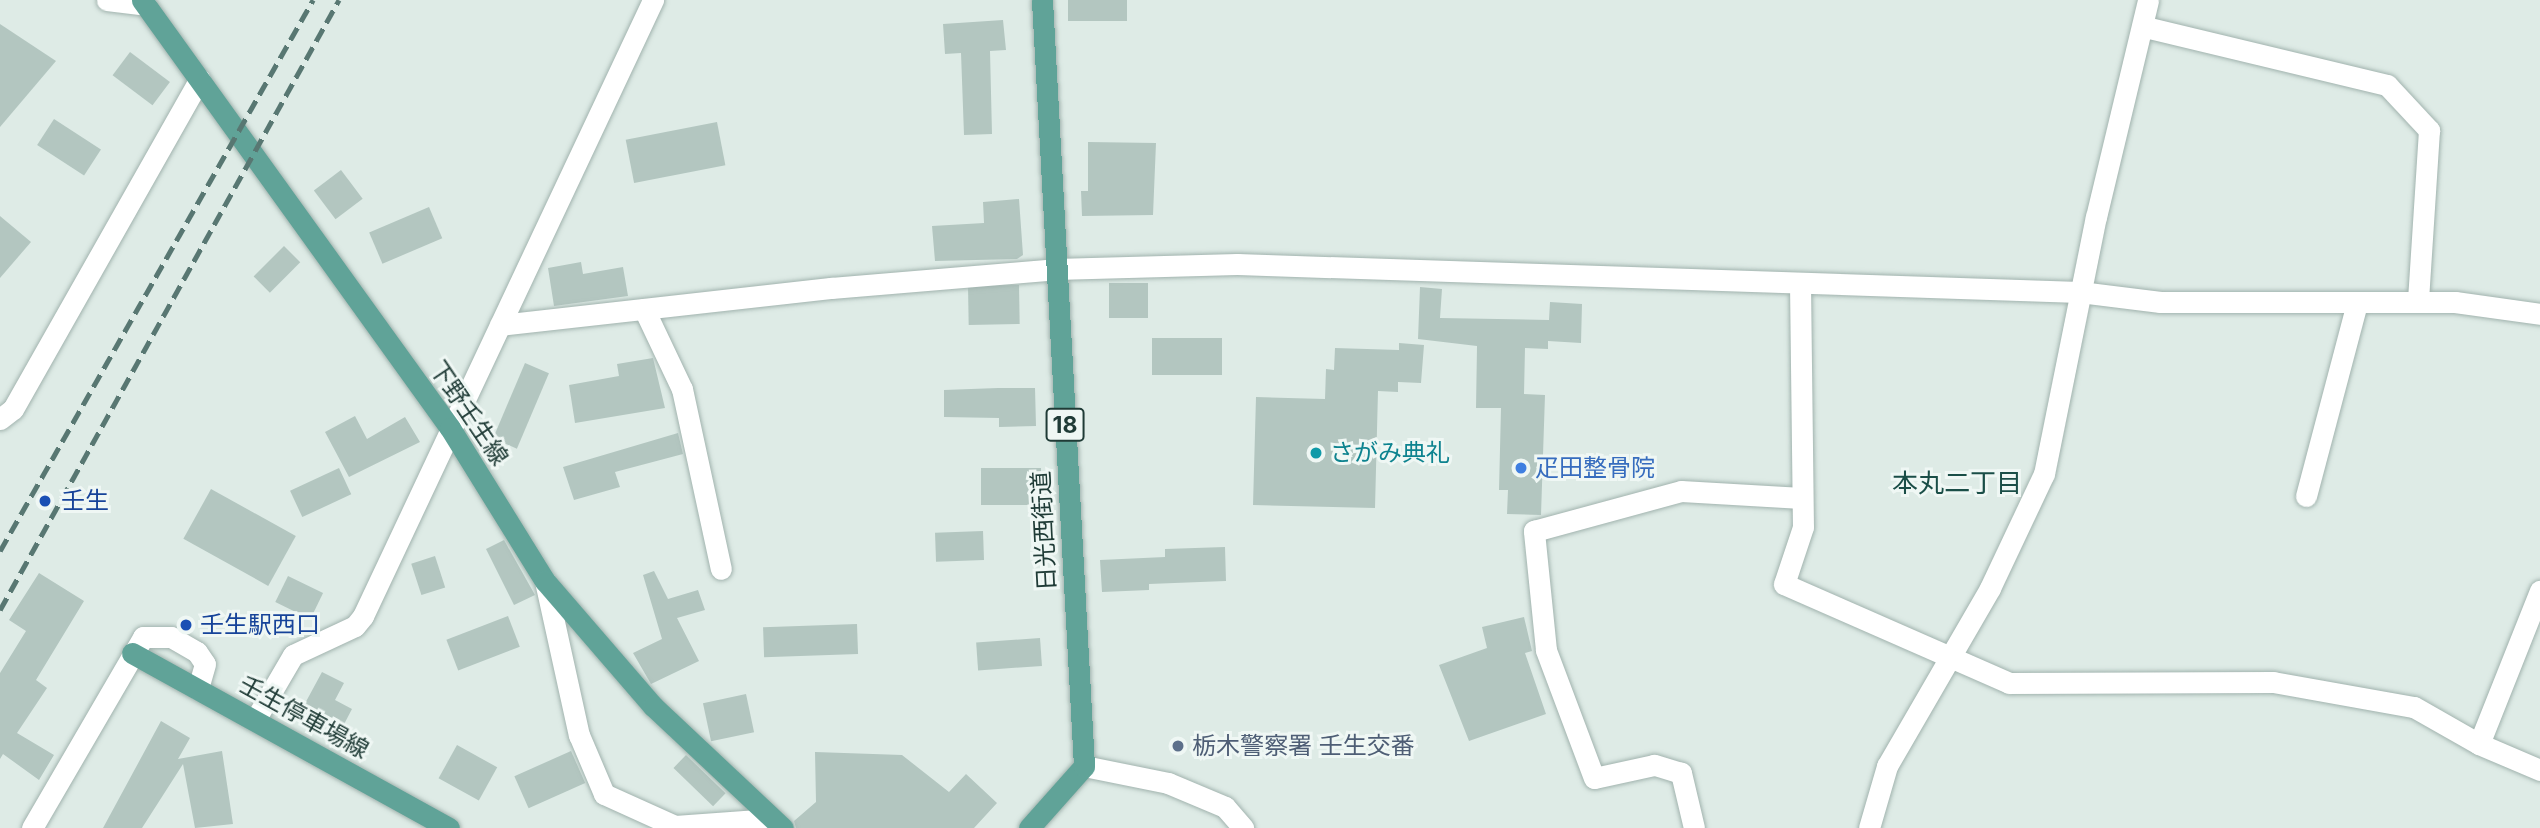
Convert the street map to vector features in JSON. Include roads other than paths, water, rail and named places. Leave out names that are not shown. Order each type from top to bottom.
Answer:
[{"type":"main road","name":"日光西街道","points":[[1042,0],[1084,766]]},
{"type":"main road","name":"下野壬生線","points":[[144,2],[450,428],[545,581],[653,706],[777,823]]},
{"type":"main road","name":"壬生停車場線","points":[[132,653],[449,828]]},
{"type":"main road","points":[[1029,828],[1084,766]]},
{"type":"street","points":[[107,0],[144,2]]},
{"type":"street","points":[[255,720],[293,655],[355,626],[363,616],[653,0]]},
{"type":"street","points":[[1869,828],[1887,765],[1990,588],[2044,474],[2117,121],[2145,27],[2148,0]]},
{"type":"street","points":[[2145,27],[2387,85],[2430,130],[2418,302]]},
{"type":"street","points":[[0,419],[13,409],[200,79]]},
{"type":"street","points":[[500,325],[1055,269],[1327,266],[2080,292],[2160,302],[2418,302],[2540,314]]},
{"type":"street","points":[[1800,283],[1803,527],[1784,584],[2009,684],[2273,682],[2414,707],[2479,744],[2540,770]]},
{"type":"street","points":[[2306,496],[2357,303]]},
{"type":"street","points":[[644,309],[682,388],[721,569]]},
{"type":"street","points":[[1694,828],[1681,773],[1654,765],[1594,778],[1546,650],[1534,531],[1681,491],[1802,498]]},
{"type":"street","points":[[545,581],[579,735],[604,794],[675,826],[777,823]]},
{"type":"street","points":[[2479,744],[2540,591]]},
{"type":"street","points":[[32,828],[132,653],[150,635],[171,637],[201,657],[205,672],[198,689]]},
{"type":"street","points":[[1084,766],[1168,783],[1225,807],[1243,828]]},
{"type":"railway","points":[[0,551],[313,0]]},
{"type":"railway","points":[[0,610],[339,0]]},
{"type":"place","name":"さがみ典礼","points":[[1316,453]]},
{"type":"place","name":"疋田整骨院","points":[[1521,468]]},
{"type":"place","name":"壬生","points":[[45,501]]},
{"type":"place","name":"壬生駅西口","points":[[186,625]]},
{"type":"place","name":"栃木警察署 壬生交番","points":[[1178,746]]},
{"type":"district","name":"本丸二丁目","points":[[1957,483]]}]
